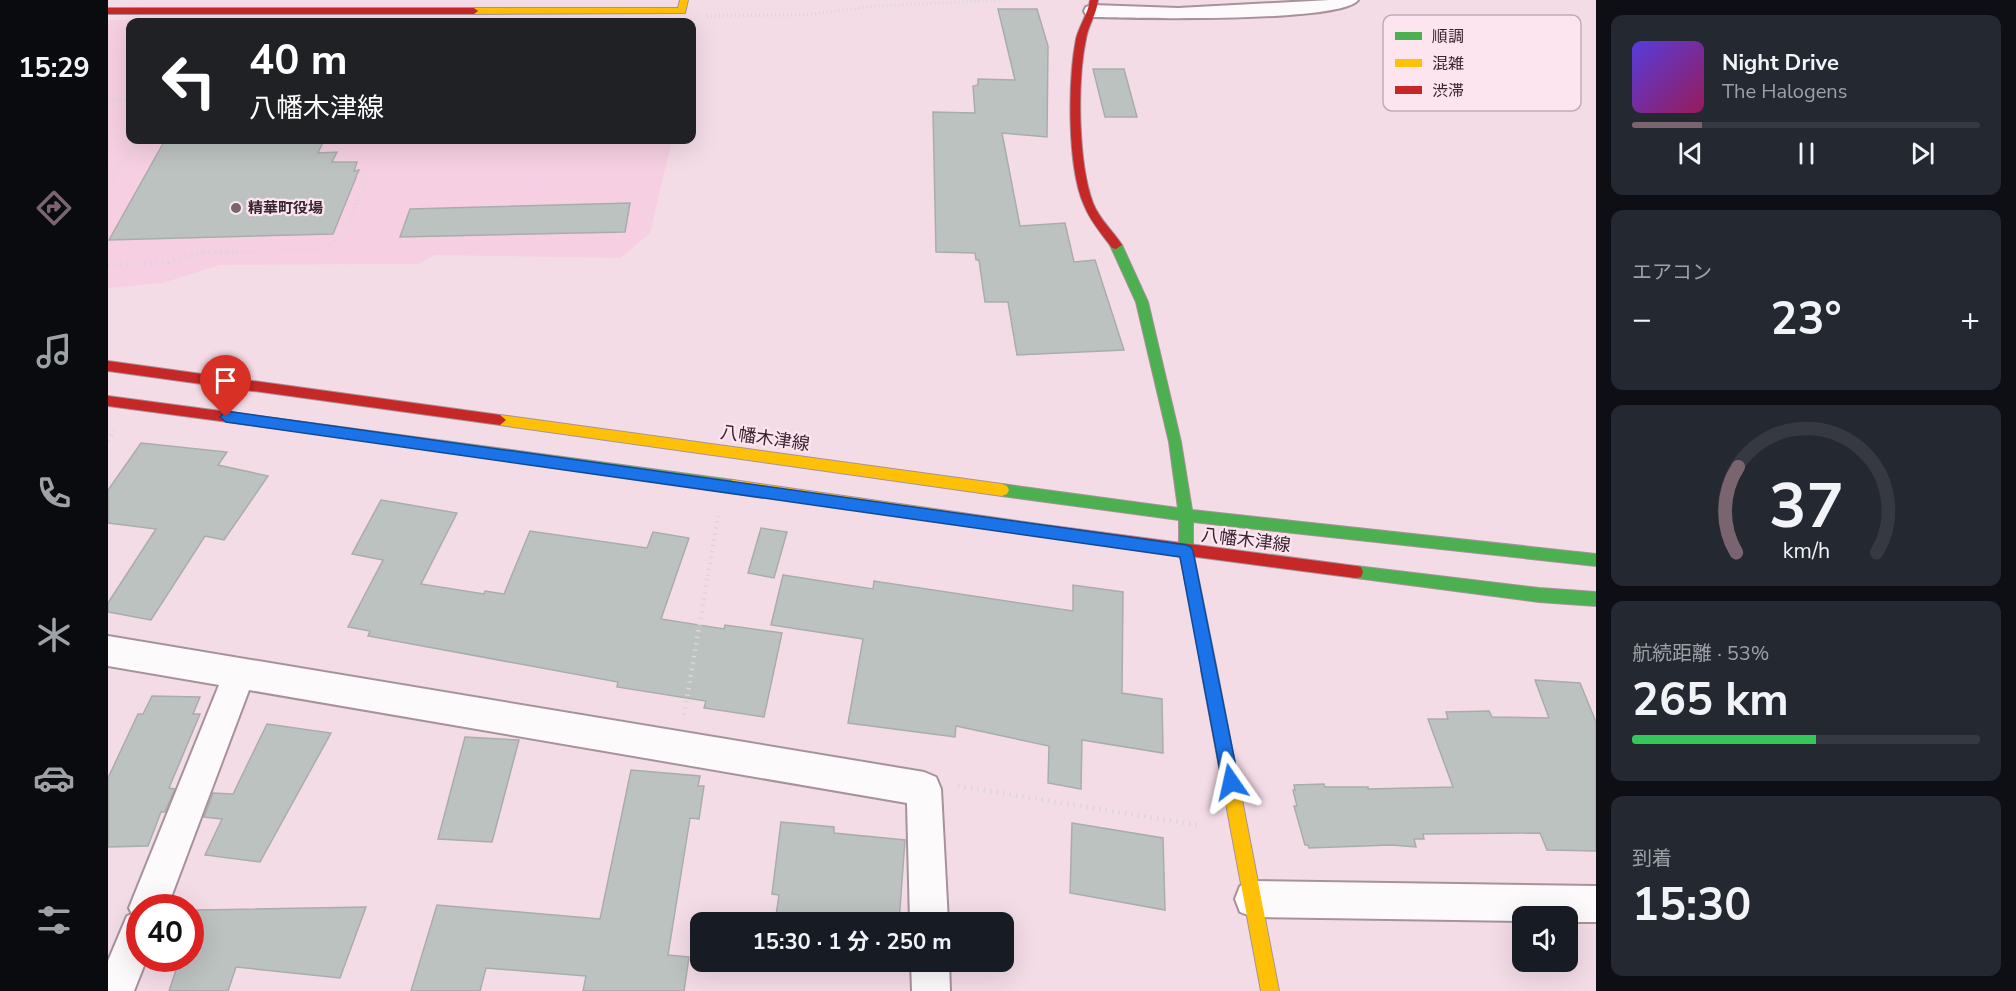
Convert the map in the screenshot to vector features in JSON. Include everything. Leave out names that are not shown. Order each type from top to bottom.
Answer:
[{"type":"main road","points":[[108,11],[682,11],[684,0]]},
{"type":"main road","points":[[1094,5],[1081,37],[1075,79],[1081,173],[1088,204],[1121,252],[1142,302],[1174,442],[1186,515],[1186,551],[1270,991]]},
{"type":"main road","name":"八幡木津線","points":[[108,366],[1186,515],[1596,560]]},
{"type":"main road","name":"八幡木津線","points":[[108,400],[1186,551],[1596,600]]},
{"type":"street","points":[[1094,5],[1178,14],[1330,6],[1349,0]]},
{"type":"street","points":[[108,651],[924,789],[929,912]]},
{"type":"street","points":[[153,894],[240,672]]},
{"type":"street","points":[[1253,899],[1596,904]]},
{"type":"street","points":[[115,991],[126,964]]},
{"type":"street","points":[[930,972],[931,991]]},
{"type":"path","points":[[700,16],[804,15],[876,6],[1005,0]]},
{"type":"path","points":[[108,101],[126,100]]},
{"type":"path","points":[[108,187],[134,144]]},
{"type":"path","points":[[133,147],[140,147]]},
{"type":"path","points":[[108,170],[124,161]]},
{"type":"path","points":[[108,265],[165,263],[203,252],[310,250],[330,246],[345,233],[366,180],[364,177],[357,176]]},
{"type":"path","points":[[108,441],[116,426]]},
{"type":"path","points":[[678,749],[720,508]]},
{"type":"path","points":[[924,789],[945,784],[1197,825]]},
{"type":"shaded area","points":[[108,20],[126,20],[126,144],[671,144],[650,233],[621,258],[435,255],[418,264],[220,265],[163,283],[108,288]]},
{"type":"building","points":[[998,9],[1037,9],[1048,46],[1047,137],[1002,133],[1020,226],[1065,223],[1074,262],[1095,260],[1124,350],[1017,355],[1008,302],[985,302],[979,260],[976,260],[975,253],[936,252],[933,112],[975,113],[973,86],[978,85],[978,79],[1015,80]]},
{"type":"building","points":[[1093,69],[1124,69],[1137,117],[1105,117]]},
{"type":"building","name":"精華町役場","points":[[163,144],[322,144],[318,153],[337,152],[332,162],[357,162],[354,171],[359,170],[333,234],[109,240]]},
{"type":"building","points":[[630,203],[625,232],[400,237],[410,209]]},
{"type":"building","points":[[141,443],[227,452],[218,465],[268,476],[224,540],[205,536],[151,620],[108,612],[108,603],[156,529],[108,523],[108,490]]},
{"type":"building","points":[[381,500],[457,513],[421,584],[484,594],[485,591],[504,594],[530,531],[647,548],[653,532],[689,538],[661,619],[724,629],[725,625],[782,633],[764,717],[704,708],[706,701],[617,687],[618,682],[368,636],[370,631],[348,627],[383,560],[352,554]]},
{"type":"building","points":[[761,528],[787,532],[774,578],[748,573]]},
{"type":"building","points":[[783,575],[873,589],[874,581],[1073,611],[1073,585],[1123,592],[1122,693],[1162,699],[1163,753],[1082,740],[1081,789],[1048,783],[1049,746],[956,726],[955,737],[848,723],[863,639],[771,625]]},
{"type":"building","points":[[1535,680],[1580,683],[1596,722],[1596,851],[1547,850],[1540,833],[1423,834],[1424,839],[1414,839],[1416,847],[1391,845],[1309,848],[1305,845],[1294,806],[1297,806],[1294,785],[1324,784],[1325,787],[1368,787],[1368,789],[1453,787],[1428,719],[1448,719],[1446,712],[1489,711],[1492,717],[1549,718]]},
{"type":"building","points":[[152,696],[200,697],[193,714],[200,714],[169,788],[175,789],[165,812],[161,812],[148,846],[108,847],[108,778],[138,714],[143,714]]},
{"type":"building","points":[[267,724],[331,733],[260,862],[205,855],[222,819],[204,817],[213,793],[233,794]]},
{"type":"building","points":[[465,737],[519,740],[492,842],[438,839]]},
{"type":"building","points":[[631,770],[700,776],[698,786],[704,786],[699,819],[690,818],[668,955],[689,957],[684,991],[583,991],[586,976],[486,968],[480,991],[411,991],[437,905],[600,919]]},
{"type":"building","points":[[781,822],[834,827],[834,833],[905,840],[900,912],[776,912],[779,895],[772,894]]},
{"type":"building","points":[[1072,823],[1163,838],[1165,910],[1070,893]]},
{"type":"building","points":[[366,907],[340,978],[236,967],[228,991],[169,991],[175,972],[204,972],[204,910]]},
{"type":"traffic: fast","points":[[1116,245],[1142,302],[1175,442],[1186,515],[1186,551],[1209,670]]},
{"type":"traffic: fast","points":[[326,430],[733,486]]},
{"type":"traffic: fast","points":[[1002,490],[1186,515],[1596,560]]},
{"type":"traffic: fast","points":[[1356,572],[1539,595],[1596,599]]},
{"type":"traffic: slow","points":[[474,11],[682,11],[684,0]]},
{"type":"traffic: slow","points":[[500,420],[1002,490]]},
{"type":"traffic: slow","points":[[733,486],[1046,531]]},
{"type":"traffic: slow","points":[[1209,670],[1270,991]]},
{"type":"traffic: jam","points":[[1094,0],[1082,34],[1078,54],[1076,97],[1080,169],[1088,203],[1116,245]]},
{"type":"traffic: jam","points":[[108,11],[474,11]]},
{"type":"traffic: jam","points":[[108,366],[500,420]]},
{"type":"traffic: jam","points":[[108,401],[326,430]]},
{"type":"traffic: jam","points":[[1046,531],[1356,572]]},
{"type":"place","name":"精華町役場","points":[[236,208]]},
{"type":"route","points":[[226,417],[576,464],[1186,551],[1231,782]]}]
